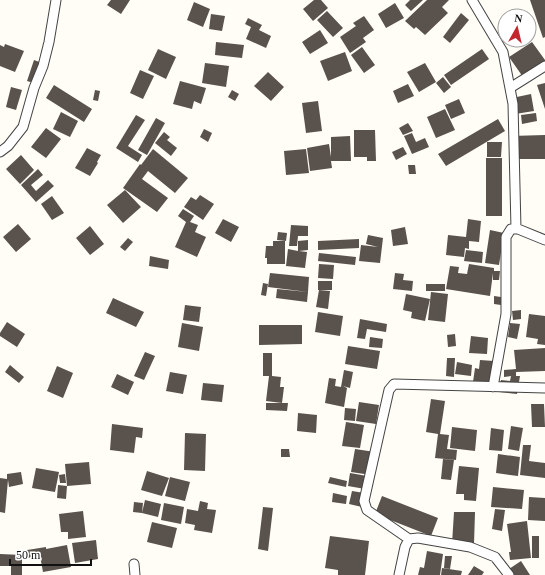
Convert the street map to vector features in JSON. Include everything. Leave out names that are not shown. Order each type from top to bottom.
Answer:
[{"type":"street","points":[[0,152],[8,146],[22,127],[34,88],[43,66],[49,42],[56,0]]},
{"type":"street","points":[[472,0],[503,52],[510,88],[513,104],[516,229]]},
{"type":"street","points":[[510,88],[545,66]]},
{"type":"street","points":[[493,387],[506,314],[506,237],[511,229],[518,229],[545,240]]},
{"type":"street","points":[[509,575],[495,557],[470,547],[418,538],[409,539],[367,510],[364,501],[389,390],[394,384],[545,388]]},
{"type":"street","points":[[399,575],[405,547],[409,539]]},
{"type":"street","points":[[134,564],[135,575]]},
{"type":"building","points":[[111,0],[130,0],[121,14],[107,5]]},
{"type":"building","points":[[314,0],[321,0],[328,8],[313,21],[303,9]]},
{"type":"building","points":[[410,0],[423,0],[411,11],[405,5]]},
{"type":"building","points":[[427,0],[449,0],[442,7],[448,13],[425,35],[416,27],[414,29],[405,21]]},
{"type":"building","points":[[530,0],[545,0],[545,37],[543,38],[537,20],[537,8],[533,8]]},
{"type":"building","points":[[194,2],[210,9],[203,27],[187,20]]},
{"type":"building","points":[[395,3],[404,18],[386,28],[378,14]]},
{"type":"building","points":[[327,11],[343,28],[333,37],[317,20]]},
{"type":"building","points":[[461,13],[469,20],[450,43],[443,37]]},
{"type":"building","points":[[211,14],[225,16],[222,31],[209,29]]},
{"type":"building","points":[[364,16],[374,30],[363,38],[366,42],[350,53],[340,37],[356,26],[353,23]]},
{"type":"building","points":[[248,18],[262,25],[259,30],[271,36],[266,48],[246,39],[251,27],[245,24]]},
{"type":"building","points":[[320,30],[328,43],[310,54],[302,42]]},
{"type":"building","points":[[216,42],[244,45],[242,58],[215,55]]},
{"type":"building","points":[[5,44],[24,51],[15,72],[0,66],[0,45],[4,47]]},
{"type":"building","points":[[362,47],[375,65],[364,73],[351,55]]},
{"type":"building","points":[[523,48],[536,48],[545,62],[523,77],[509,57]]},
{"type":"building","points":[[158,49],[176,57],[166,79],[148,70]]},
{"type":"building","points":[[482,49],[489,59],[451,85],[444,75]]},
{"type":"building","points":[[345,52],[352,71],[328,81],[320,61]]},
{"type":"building","points":[[34,60],[42,63],[34,83],[27,81]]},
{"type":"building","points":[[205,63],[229,66],[226,87],[202,83]]},
{"type":"building","points":[[425,63],[436,82],[419,92],[407,72]]},
{"type":"building","points":[[140,70],[154,76],[143,99],[130,93]]},
{"type":"building","points":[[268,72],[284,87],[271,101],[254,86]]},
{"type":"building","points":[[443,77],[451,87],[444,93],[436,83]]},
{"type":"building","points":[[180,81],[206,88],[201,104],[194,101],[192,109],[173,104]]},
{"type":"building","points":[[545,83],[545,109],[537,85]]},
{"type":"building","points":[[408,84],[414,96],[398,103],[393,91]]},
{"type":"building","points":[[54,85],[92,109],[84,122],[46,98]]},
{"type":"building","points":[[11,87],[22,90],[16,110],[6,107]]},
{"type":"building","points":[[95,90],[100,91],[98,101],[93,100]]},
{"type":"building","points":[[232,90],[239,94],[235,101],[228,97]]},
{"type":"building","points":[[531,94],[534,111],[515,114],[512,98]]},
{"type":"building","points":[[459,99],[465,113],[451,119],[445,105]]},
{"type":"building","points":[[318,101],[322,131],[306,133],[302,103]]},
{"type":"building","points":[[445,109],[455,130],[436,138],[427,117]]},
{"type":"building","points":[[61,112],[78,121],[70,137],[53,129]]},
{"type":"building","points":[[536,113],[537,121],[522,124],[521,115]]},
{"type":"building","points":[[136,115],[145,120],[128,146],[142,155],[138,162],[116,148]]},
{"type":"building","points":[[156,118],[165,123],[147,155],[138,150]]},
{"type":"building","points":[[498,119],[505,131],[446,166],[438,154]]},
{"type":"building","points":[[408,123],[413,131],[403,135],[399,128]]},
{"type":"building","points":[[46,128],[61,139],[46,158],[31,147]]},
{"type":"building","points":[[204,129],[212,133],[208,142],[200,137]]},
{"type":"building","points":[[354,130],[375,130],[376,161],[367,161],[367,157],[354,157]]},
{"type":"building","points":[[164,132],[170,137],[167,140],[177,148],[171,156],[155,143]]},
{"type":"building","points":[[412,133],[416,142],[425,138],[429,147],[412,154],[404,136]]},
{"type":"building","points":[[545,135],[545,159],[512,159],[511,136]]},
{"type":"building","points":[[350,136],[351,161],[331,161],[332,168],[310,171],[307,148],[329,144],[331,157],[331,137]]},
{"type":"building","points":[[487,142],[502,142],[501,157],[487,157]]},
{"type":"building","points":[[403,147],[407,154],[396,160],[392,152]]},
{"type":"building","points":[[87,148],[101,155],[90,176],[75,168]]},
{"type":"building","points":[[153,149],[188,178],[175,193],[148,171],[142,179],[168,198],[157,212],[123,188]]},
{"type":"building","points":[[306,149],[309,173],[286,175],[284,151]]},
{"type":"building","points":[[21,155],[34,170],[20,184],[6,169]]},
{"type":"building","points":[[486,158],[502,158],[502,216],[486,216]]},
{"type":"building","points":[[408,165],[415,165],[416,174],[409,174]]},
{"type":"building","points":[[38,169],[43,175],[31,185],[36,191],[48,180],[54,186],[36,202],[21,185]]},
{"type":"building","points":[[125,190],[141,207],[123,223],[107,205]]},
{"type":"building","points":[[200,195],[214,204],[203,220],[184,207],[191,197],[196,200]]},
{"type":"building","points":[[52,196],[64,213],[52,220],[41,204]]},
{"type":"building","points":[[183,209],[194,216],[190,222],[198,225],[195,232],[206,237],[197,257],[175,247],[186,222],[178,216]]},
{"type":"building","points":[[223,219],[239,227],[231,242],[215,233]]},
{"type":"building","points":[[468,219],[481,221],[479,242],[469,241],[469,249],[465,248],[464,257],[446,255],[448,235],[466,237]]},
{"type":"building","points":[[18,224],[31,239],[16,252],[3,237]]},
{"type":"building","points":[[291,225],[308,226],[308,236],[298,236],[297,246],[289,246]]},
{"type":"building","points":[[90,226],[104,244],[90,255],[76,238]]},
{"type":"building","points":[[405,227],[408,244],[393,246],[391,230]]},
{"type":"building","points":[[490,230],[504,233],[499,265],[485,263]]},
{"type":"building","points":[[278,232],[287,233],[286,241],[277,240]]},
{"type":"building","points":[[368,235],[383,238],[380,263],[359,261],[361,245],[378,247],[366,244]]},
{"type":"building","points":[[128,238],[133,242],[125,251],[120,247]]},
{"type":"building","points":[[359,239],[359,248],[318,250],[318,241]]},
{"type":"building","points":[[308,240],[308,250],[299,251],[307,252],[305,268],[286,266],[288,249],[298,251],[298,241]]},
{"type":"building","points":[[273,241],[285,241],[285,264],[267,264],[267,258],[265,258],[266,246],[273,246]]},
{"type":"building","points":[[466,250],[483,252],[482,263],[464,261]]},
{"type":"building","points":[[319,253],[356,257],[355,265],[318,261]]},
{"type":"building","points":[[150,256],[169,260],[168,269],[149,266]]},
{"type":"building","points":[[319,264],[334,265],[333,279],[318,278]]},
{"type":"building","points":[[469,264],[494,268],[494,271],[500,271],[499,280],[493,280],[493,273],[490,296],[446,289],[450,266],[459,267],[458,273],[467,274]]},
{"type":"building","points":[[270,273],[309,277],[308,292],[268,287]]},
{"type":"building","points":[[395,273],[404,274],[403,280],[413,281],[412,291],[393,289]]},
{"type":"building","points":[[318,281],[332,281],[332,290],[318,290]]},
{"type":"building","points":[[263,283],[268,284],[266,296],[261,295]]},
{"type":"building","points":[[426,284],[445,284],[445,291],[426,291]]},
{"type":"building","points":[[277,289],[308,292],[307,302],[276,298]]},
{"type":"building","points":[[319,290],[330,291],[328,309],[316,307]]},
{"type":"building","points":[[431,292],[448,294],[445,322],[428,320]]},
{"type":"building","points":[[406,294],[430,299],[425,321],[411,318],[412,312],[403,310]]},
{"type":"building","points":[[494,296],[501,297],[501,305],[494,304]]},
{"type":"building","points":[[113,298],[144,312],[136,327],[106,313]]},
{"type":"building","points":[[185,305],[201,307],[199,322],[183,320]]},
{"type":"building","points":[[521,310],[521,319],[513,320],[512,311]]},
{"type":"building","points":[[318,312],[343,316],[340,336],[315,332]]},
{"type":"building","points":[[529,314],[545,316],[545,345],[537,344],[538,339],[526,337]]},
{"type":"building","points":[[360,319],[387,324],[386,332],[367,329],[365,339],[357,338]]},
{"type":"building","points":[[7,322],[25,334],[17,347],[0,336],[0,333]]},
{"type":"building","points":[[182,323],[203,327],[199,351],[178,347]]},
{"type":"building","points":[[510,323],[520,324],[517,339],[508,337]]},
{"type":"building","points":[[259,325],[302,325],[302,344],[259,345]]},
{"type":"building","points":[[455,334],[456,346],[448,347],[447,335]]},
{"type":"building","points":[[471,336],[488,338],[487,354],[469,353]]},
{"type":"building","points":[[370,337],[383,339],[382,348],[369,347]]},
{"type":"building","points":[[348,346],[380,351],[377,369],[345,364]]},
{"type":"building","points":[[545,348],[545,371],[516,372],[516,376],[520,376],[517,394],[499,392],[501,380],[510,381],[511,376],[504,377],[504,370],[516,369],[514,350]]},
{"type":"building","points":[[145,352],[155,356],[144,380],[134,376]]},
{"type":"building","points":[[263,353],[272,353],[272,376],[281,377],[280,387],[284,387],[282,403],[266,401],[269,376],[263,376]]},
{"type":"building","points":[[447,358],[455,358],[454,377],[446,376]]},
{"type":"building","points":[[480,360],[494,361],[490,391],[472,389],[475,368],[479,369]]},
{"type":"building","points":[[457,362],[472,365],[471,376],[455,374]]},
{"type":"building","points":[[10,365],[24,377],[19,383],[5,372]]},
{"type":"building","points":[[57,366],[73,373],[63,398],[47,391]]},
{"type":"building","points":[[344,370],[353,372],[350,388],[343,386],[347,388],[344,407],[325,403],[329,378],[336,379],[335,386],[341,387]]},
{"type":"building","points":[[170,372],[187,375],[183,394],[166,391]]},
{"type":"building","points":[[117,374],[134,382],[128,395],[111,387]]},
{"type":"building","points":[[203,383],[224,385],[222,402],[201,400]]},
{"type":"building","points":[[431,399],[445,401],[440,434],[449,435],[447,449],[457,450],[456,460],[435,458],[438,434],[426,432]]},
{"type":"building","points":[[359,402],[379,405],[376,424],[356,421]]},
{"type":"building","points":[[266,403],[288,403],[287,411],[266,410]]},
{"type":"building","points":[[531,404],[544,404],[545,427],[532,427]]},
{"type":"building","points":[[345,408],[356,409],[355,421],[344,420]]},
{"type":"building","points":[[298,413],[317,415],[316,433],[297,431]]},
{"type":"building","points":[[346,422],[364,425],[360,448],[342,446]]},
{"type":"building","points":[[112,424],[143,428],[142,438],[136,437],[134,453],[110,450]]},
{"type":"building","points":[[511,426],[523,428],[519,451],[508,449]]},
{"type":"building","points":[[452,427],[477,430],[475,451],[450,448]]},
{"type":"building","points":[[491,428],[504,430],[502,451],[489,450]]},
{"type":"building","points":[[185,433],[206,434],[205,471],[184,470]]},
{"type":"building","points":[[523,445],[531,445],[529,461],[545,463],[545,478],[520,475]]},
{"type":"building","points":[[281,449],[289,449],[290,457],[281,457]]},
{"type":"building","points":[[355,449],[375,452],[371,475],[351,472]]},
{"type":"building","points":[[498,454],[520,457],[518,476],[496,473]]},
{"type":"building","points":[[443,459],[454,460],[451,480],[441,479]]},
{"type":"building","points":[[89,462],[91,484],[67,486],[65,464]]},
{"type":"building","points":[[459,466],[479,468],[476,501],[464,500],[464,494],[456,494]]},
{"type":"building","points":[[36,468],[59,472],[55,492],[32,488]]},
{"type":"building","points":[[147,471],[169,478],[162,496],[141,490]]},
{"type":"building","points":[[21,472],[23,484],[9,487],[8,480],[5,513],[0,512],[0,478],[7,479],[7,474]]},
{"type":"building","points":[[350,473],[367,476],[365,489],[348,486]]},
{"type":"building","points":[[65,474],[66,483],[60,483],[59,475]]},
{"type":"building","points":[[170,477],[190,482],[185,501],[165,496]]},
{"type":"building","points":[[330,477],[347,481],[346,487],[328,483]]},
{"type":"building","points":[[58,485],[67,486],[66,499],[57,498]]},
{"type":"building","points":[[493,487],[524,490],[522,509],[491,507]]},
{"type":"building","points":[[352,491],[364,493],[362,507],[349,504]]},
{"type":"building","points":[[333,493],[347,496],[346,504],[332,502]]},
{"type":"building","points":[[382,496],[438,518],[431,536],[375,514]]},
{"type":"building","points":[[529,497],[545,498],[545,521],[528,520]]},
{"type":"building","points":[[145,500],[161,504],[158,517],[142,513]]},
{"type":"building","points":[[200,501],[208,503],[207,509],[216,510],[212,533],[194,530],[195,525],[185,523],[187,509],[198,511]]},
{"type":"building","points":[[134,502],[143,503],[142,513],[133,512]]},
{"type":"building","points":[[164,503],[184,507],[181,524],[161,520]]},
{"type":"building","points":[[263,507],[273,508],[268,551],[258,549]]},
{"type":"building","points":[[495,509],[505,510],[502,531],[492,529]]},
{"type":"building","points":[[83,511],[86,537],[68,539],[68,532],[61,532],[59,514]]},
{"type":"building","points":[[454,512],[475,512],[474,544],[452,544]]},
{"type":"building","points":[[527,521],[531,558],[510,560],[509,552],[511,552],[507,524]]},
{"type":"building","points":[[152,522],[177,528],[172,548],[147,542]]},
{"type":"building","points":[[330,536],[369,541],[365,575],[338,575],[338,570],[325,568]]},
{"type":"building","points":[[532,536],[539,536],[539,558],[532,558]]},
{"type":"building","points":[[96,540],[98,559],[75,563],[72,543]]},
{"type":"building","points":[[67,545],[71,567],[43,572],[40,556],[22,559],[22,575],[11,575],[11,566],[0,566],[0,554],[22,555],[21,551],[46,547],[46,549]]},
{"type":"building","points":[[427,551],[443,554],[440,575],[418,575],[420,567],[424,568]]},
{"type":"building","points":[[445,556],[452,556],[450,569],[444,568]]},
{"type":"building","points":[[521,561],[530,575],[512,575],[509,569]]},
{"type":"building","points":[[474,566],[484,572],[482,575],[468,575]]},
{"type":"building","points":[[442,568],[462,571],[461,575],[441,575]]}]
